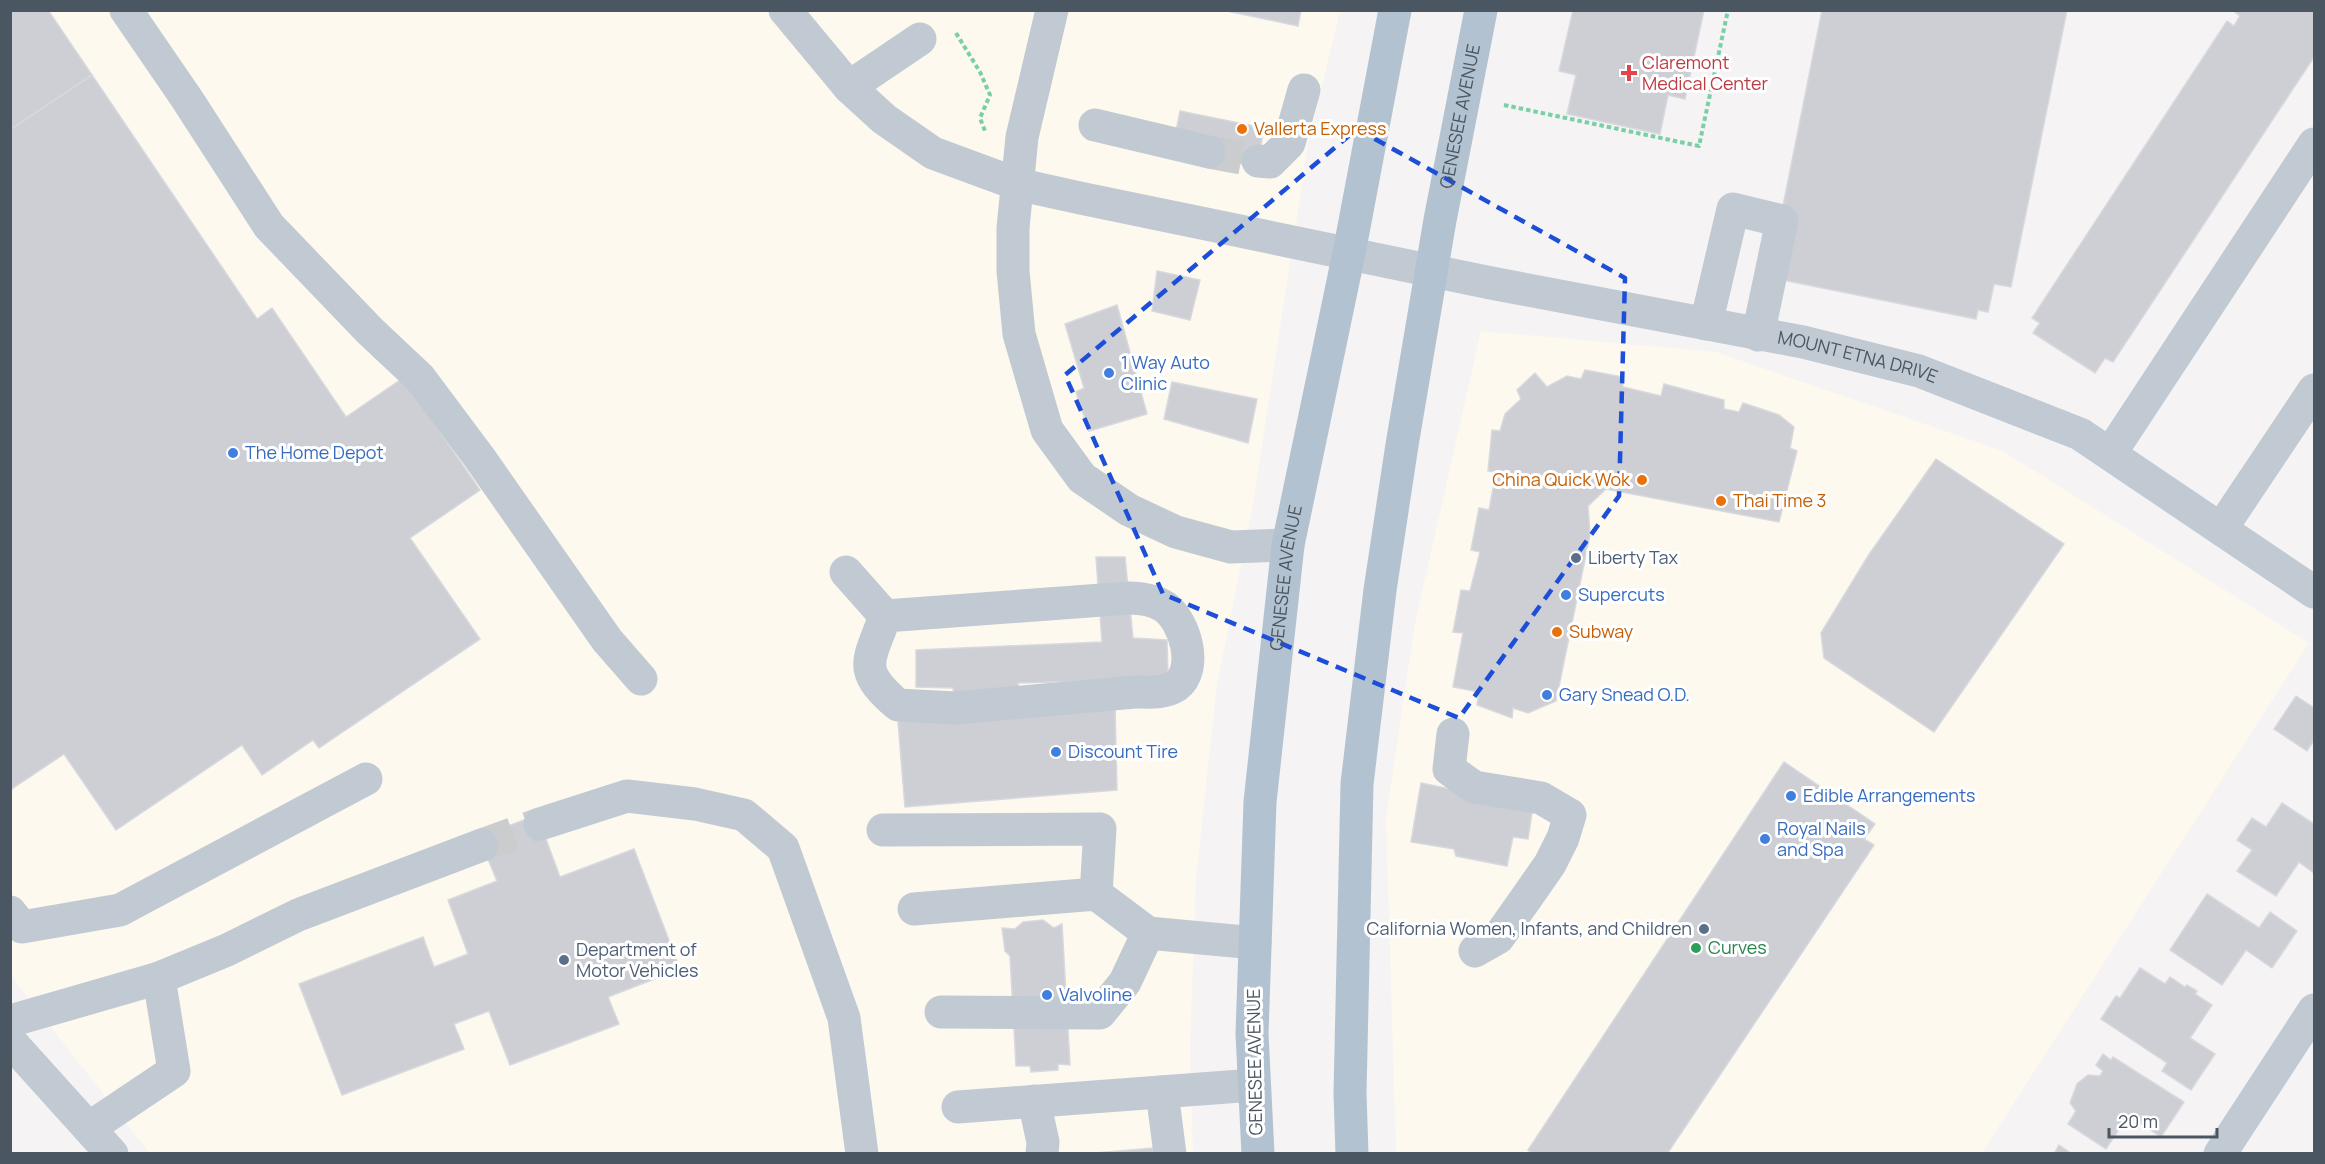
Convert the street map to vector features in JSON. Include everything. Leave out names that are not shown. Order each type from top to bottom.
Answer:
[{"type":"main road","name":"GENESEE AVENUE","points":[[1258,1154],[1252,1034],[1260,802],[1288,545],[1349,253],[1395,10]]},
{"type":"main road","name":"GENESEE AVENUE","points":[[1352,1154],[1350,1093],[1357,784],[1380,590],[1431,269],[1481,10]]},
{"type":"street","points":[[126,10],[272,230],[370,331],[420,378],[479,457],[607,640],[641,679]]},
{"type":"street","name":"MOUNT ETNA DRIVE","points":[[785,10],[849,87],[884,119],[933,153],[1017,184],[1349,253],[1803,342],[1919,371],[2080,435],[2314,592]]},
{"type":"street","points":[[1052,10],[1022,137],[1013,228],[1013,271],[1019,334],[1047,430],[1082,478],[1129,510],[1176,532],[1231,547],[1288,545]]},
{"type":"street","points":[[849,87],[920,39]]},
{"type":"street","points":[[1258,161],[1270,162],[1289,143],[1304,90]]},
{"type":"street","points":[[1095,125],[1209,152]]},
{"type":"street","points":[[2110,454],[2314,144]]},
{"type":"street","points":[[1706,324],[1733,209],[1782,221],[1758,335]]},
{"type":"street","points":[[2221,529],[2314,390]]},
{"type":"street","points":[[846,572],[885,616]]},
{"type":"street","points":[[1146,598],[1166,608],[1176,620],[1188,649],[1187,674],[1176,685],[1162,692],[1134,692],[955,708],[898,705],[871,677],[869,663],[885,616],[1146,598]]},
{"type":"street","points":[[1453,734],[1449,769],[1474,787],[1541,798],[1570,815],[1563,838],[1550,864],[1521,906],[1498,938],[1475,951]]},
{"type":"street","points":[[10,912],[22,927],[120,910],[366,779]]},
{"type":"street","points":[[540,824],[627,796],[695,804],[744,815],[783,848],[844,1018],[862,1154]]},
{"type":"street","points":[[883,830],[1100,829],[1096,894]]},
{"type":"street","points":[[10,1021],[159,978],[227,950],[298,915],[482,845]]},
{"type":"street","points":[[914,909],[1096,894],[1148,933],[1255,943]]},
{"type":"street","points":[[941,1012],[1100,1013],[1125,982],[1148,933]]},
{"type":"street","points":[[89,1128],[174,1071],[159,978]]},
{"type":"street","points":[[2220,1154],[2314,1010]]},
{"type":"street","points":[[10,1041],[112,1154]]},
{"type":"street","points":[[958,1107],[1254,1085]]},
{"type":"street","points":[[1162,1092],[1170,1154]]},
{"type":"street","points":[[1034,1101],[1043,1142],[1042,1154]]},
{"type":"path","points":[[1504,105],[1699,146],[1728,10]]},
{"type":"path","points":[[952,28],[980,72],[990,95],[980,118],[985,131]]},
{"type":"highlighted area","points":[[1357,129],[1625,278],[1619,496],[1459,718],[1163,594],[1065,375]]},
{"type":"shaded area","points":[[11,11],[1340,11],[1308,145],[1252,511],[1217,684],[1196,879],[1190,1051],[1193,1153],[151,1153],[147,1150],[11,976]]},
{"type":"shaded area","points":[[1481,331],[1716,352],[2003,451],[2309,643],[1982,1153],[1396,1154],[1386,818],[1415,623]]},
{"type":"building","points":[[10,10],[48,10],[92,75],[10,130]]},
{"type":"building","points":[[1222,10],[1301,10],[1298,26]]},
{"type":"building","name":"Claremont Medical Center","points":[[1573,10],[1704,10],[1685,99],[1668,95],[1660,134],[1567,114],[1576,75],[1559,71]]},
{"type":"building","points":[[1822,10],[2067,10],[2011,287],[1994,284],[1988,312],[1978,310],[1976,319],[1778,279],[1781,216]]},
{"type":"building","points":[[2236,10],[2314,10],[2314,57],[2113,362],[2105,358],[2095,373],[2033,333],[2040,323],[2032,318],[2227,21],[2234,26],[2240,16],[2235,12]]},
{"type":"building","name":"The Home Depot","points":[[92,75],[257,319],[272,308],[346,417],[403,378],[480,490],[410,538],[480,639],[319,748],[313,740],[262,775],[242,745],[116,830],[64,754],[10,790],[10,130]]},
{"type":"building","points":[[1180,111],[1264,128],[1257,167],[1207,157],[1176,132]]},
{"type":"building","points":[[1157,271],[1200,280],[1190,320],[1152,311]]},
{"type":"building","points":[[1117,305],[1147,414],[1089,431],[1076,392],[1084,388],[1065,324]]},
{"type":"building","points":[[1585,370],[1622,377],[1623,387],[1661,396],[1664,384],[1724,400],[1724,409],[1739,412],[1743,403],[1779,415],[1794,427],[1790,448],[1797,451],[1779,522],[1606,489],[1588,506],[1590,535],[1556,701],[1528,713],[1513,708],[1512,718],[1477,705],[1479,692],[1453,687],[1463,633],[1453,632],[1461,590],[1470,591],[1480,552],[1471,550],[1479,508],[1489,510],[1496,472],[1488,471],[1492,430],[1500,431],[1505,414],[1521,399],[1517,390],[1535,373],[1547,387],[1567,376],[1581,379]]},
{"type":"building","points":[[1172,382],[1257,399],[1248,443],[1164,419]]},
{"type":"building","points":[[1936,459],[2064,544],[1934,732],[1824,658],[1821,633],[1868,556]]},
{"type":"building","points":[[1096,557],[1125,557],[1133,638],[1167,640],[1168,679],[1018,683],[1022,715],[1115,707],[1117,790],[905,807],[898,722],[955,708],[953,688],[916,687],[916,650],[1102,642]]},
{"type":"building","points":[[2296,696],[2314,708],[2314,740],[2307,751],[2274,729]]},
{"type":"building","points":[[1784,762],[1875,824],[1864,839],[1874,845],[1667,1154],[1533,1154],[1528,1150]]},
{"type":"building","points":[[1421,783],[1533,806],[1528,839],[1513,837],[1507,866],[1456,856],[1454,849],[1411,842]]},
{"type":"building","points":[[2282,803],[2314,824],[2314,873],[2299,862],[2276,896],[2237,871],[2252,850],[2237,840],[2252,818],[2266,827]]},
{"type":"building","name":"Department of Motor Vehicles","points":[[537,815],[560,877],[634,849],[680,969],[608,997],[619,1024],[510,1065],[489,1011],[454,1024],[464,1049],[342,1095],[299,984],[423,937],[434,967],[468,954],[448,900],[497,881],[479,837]]},
{"type":"building","points":[[2207,894],[2259,928],[2270,912],[2297,931],[2272,968],[2246,950],[2222,985],[2170,950]]},
{"type":"building","points":[[1043,920],[1054,928],[1062,924],[1070,1065],[1058,1064],[1058,1070],[1031,1072],[1030,1066],[1016,1066],[1010,956],[1005,951],[1002,928],[1015,929],[1023,922]]},
{"type":"building","points":[[2140,968],[2165,984],[2170,977],[2185,987],[2187,985],[2197,991],[2195,994],[2212,1005],[2190,1038],[2215,1054],[2191,1090],[2162,1071],[2167,1063],[2101,1019],[2116,996],[2120,998]]},
{"type":"building","points":[[2103,1054],[2111,1060],[2113,1057],[2184,1102],[2161,1137],[2131,1117],[2123,1129],[2120,1128],[2106,1149],[2068,1124],[2076,1111],[2070,1103],[2077,1084],[2088,1075],[2100,1076],[2103,1071],[2096,1065]]},
{"type":"building","points":[[2059,1145],[2072,1154],[2054,1154]]},
{"type":"building","points":[[1153,1148],[1153,1154],[1095,1153]]},
{"type":"tunnel","points":[[1209,152],[1258,161]]},
{"type":"tunnel","points":[[482,845],[540,824]]},
{"type":"place","name":"Claremont Medical Center","points":[[1629,73]]},
{"type":"place","name":"Vallerta Express","points":[[1242,129]]},
{"type":"place","name":"1 Way Auto Clinic","points":[[1109,373]]},
{"type":"place","name":"The Home Depot","points":[[233,453]]},
{"type":"place","name":"China Quick Wok","points":[[1642,480]]},
{"type":"place","name":"Thai Time 3","points":[[1721,501]]},
{"type":"place","name":"Liberty Tax","points":[[1576,558]]},
{"type":"place","name":"Supercuts","points":[[1566,595]]},
{"type":"place","name":"Subway","points":[[1557,632]]},
{"type":"place","name":"Gary Snead O.D.","points":[[1547,695]]},
{"type":"place","name":"Discount Tire","points":[[1056,752]]},
{"type":"place","name":"Edible Arrangements","points":[[1791,796]]},
{"type":"place","name":"Royal Nails and Spa","points":[[1765,839]]},
{"type":"place","name":"California Women, Infants, and Children","points":[[1704,929]]},
{"type":"place","name":"Curves","points":[[1696,948]]},
{"type":"place","name":"Department of Motor Vehicles","points":[[564,960]]},
{"type":"place","name":"Valvoline","points":[[1047,995]]}]
